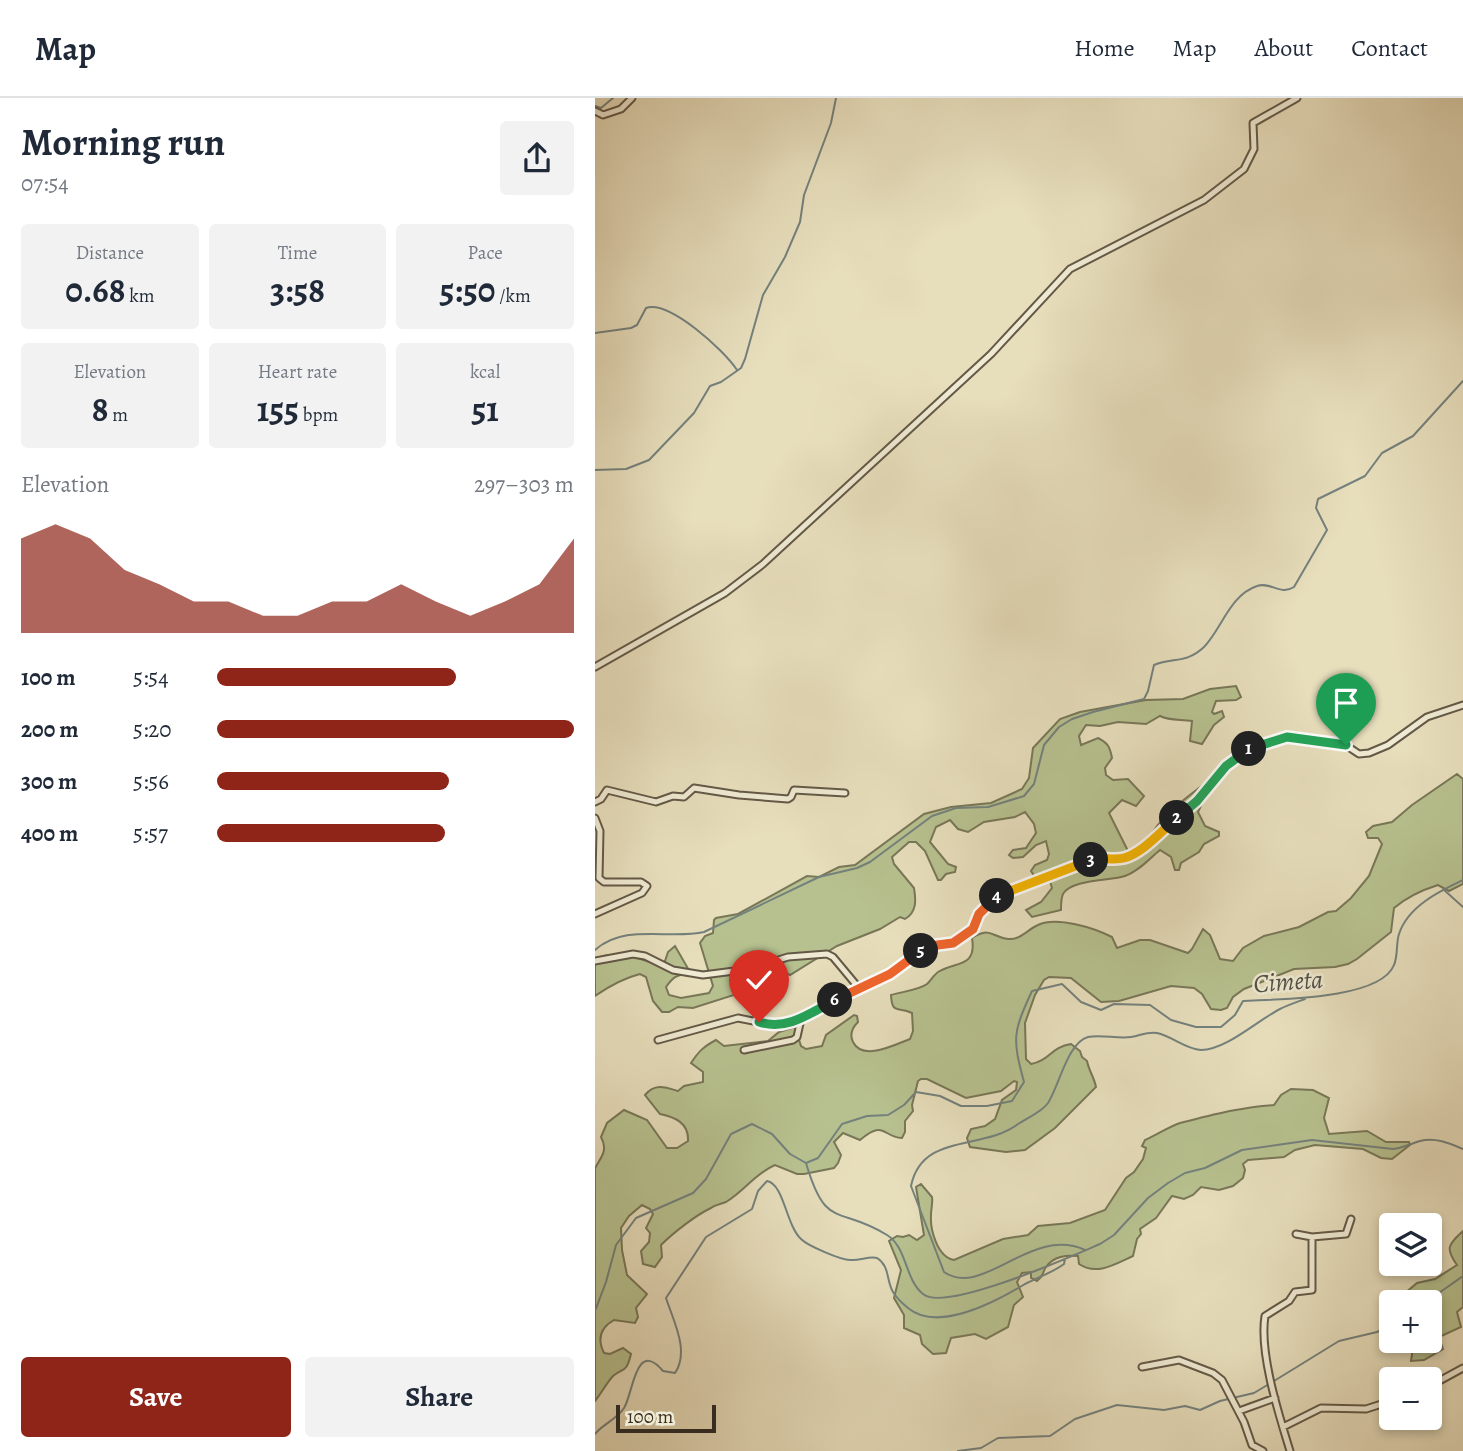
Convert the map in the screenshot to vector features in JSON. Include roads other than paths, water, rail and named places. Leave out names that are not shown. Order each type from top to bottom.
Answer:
[{"type":"street","points":[[595,111],[603,115],[621,109],[632,98]]},
{"type":"street","points":[[595,667],[717,597],[763,564],[991,354],[1070,269],[1204,200],[1224,186],[1244,169],[1254,149],[1253,123],[1297,98]]},
{"type":"street","points":[[658,1040],[738,1018],[773,1026],[801,1020],[858,987],[890,974],[930,946],[953,943],[973,929],[979,914],[998,895],[1099,857],[1125,858],[1197,801],[1226,766],[1242,752],[1258,745],[1295,736],[1344,744],[1359,754],[1369,753],[1388,745],[1427,717],[1463,705]]},
{"type":"street","points":[[595,802],[601,799],[607,790],[656,802],[673,796],[684,797],[694,788],[788,799],[793,790],[797,789],[845,793]]},
{"type":"street","points":[[595,818],[600,831],[599,878],[604,882],[641,882],[647,886],[642,893],[595,914]]},
{"type":"street","points":[[595,961],[633,954],[645,956],[673,970],[703,975],[750,969],[788,957],[827,954],[833,957],[858,987]]},
{"type":"street","points":[[744,1050],[793,1040],[797,1037],[801,1020]]},
{"type":"street","points":[[1296,1234],[1312,1237],[1346,1234],[1351,1219]]},
{"type":"street","points":[[1290,1451],[1266,1352],[1264,1318],[1289,1301],[1295,1292],[1312,1290],[1312,1237]]},
{"type":"street","points":[[1142,1367],[1179,1360],[1213,1373],[1222,1380],[1252,1445],[1263,1451]]},
{"type":"street","points":[[1442,1379],[1463,1368]]},
{"type":"street","points":[[1239,1412],[1275,1398]]},
{"type":"street","points":[[1283,1427],[1321,1408],[1366,1409],[1379,1405]]},
{"type":"waterway","points":[[595,106],[601,108],[613,98]]},
{"type":"waterway","points":[[595,470],[626,469],[649,460],[694,413],[710,386],[741,368],[763,295],[785,257],[800,222],[804,195],[831,123],[836,98]]},
{"type":"waterway","points":[[595,333],[631,328],[637,325],[646,308],[656,308],[695,328],[709,339],[737,370]]},
{"type":"waterway","points":[[595,950],[620,937],[704,932],[819,877],[870,862],[932,816],[956,808],[988,807],[1024,796],[1034,784],[1044,745],[1059,727],[1093,712],[1144,699],[1154,665],[1191,656],[1204,647],[1233,604],[1248,590],[1262,585],[1284,590],[1294,587],[1327,530],[1316,508],[1318,499],[1365,476],[1382,453],[1413,436],[1463,381]]},
{"type":"waterway","name":"Cimeta","points":[[595,1311],[616,1245],[636,1218],[693,1193],[706,1179],[731,1134],[752,1124],[772,1134],[790,1154],[806,1163],[818,1158],[842,1124],[867,1116],[888,1115],[904,1105],[916,1092],[940,1096],[961,1106],[987,1106],[1012,1101],[1024,1082],[1016,1035],[1032,991],[1062,984],[1081,1002],[1101,1010],[1114,1004],[1150,1005],[1171,1020],[1196,1027],[1221,1027],[1235,1015],[1243,1001],[1326,995],[1369,985],[1385,977],[1394,965],[1399,934],[1410,915],[1426,901],[1463,880]]},
{"type":"waterway","points":[[1443,889],[1463,907]]},
{"type":"waterway","points":[[1085,1250],[1065,1245],[1046,1247],[975,1276],[959,1278],[944,1272],[911,1186],[917,1169],[927,1157],[940,1150],[1004,1132],[1042,1109],[1048,1103],[1069,1056],[1075,1047],[1088,1037],[1126,1037],[1153,1033],[1195,1049],[1211,1049],[1231,1040],[1280,1009],[1305,999]]},
{"type":"waterway","points":[[806,1163],[813,1184],[827,1208],[870,1226],[894,1240],[917,1288],[923,1294],[936,1298],[956,1296],[1009,1281],[1100,1244],[1114,1235],[1148,1198],[1168,1183],[1185,1173],[1205,1168],[1242,1150],[1312,1140],[1393,1149],[1420,1141],[1437,1140],[1463,1149]]},
{"type":"waterway","points":[[595,1434],[624,1408],[636,1372],[646,1361],[654,1363],[663,1371],[675,1373],[681,1345],[666,1298],[706,1237],[752,1209],[758,1191],[767,1181],[777,1189],[801,1239],[817,1249],[846,1259],[877,1258],[886,1269],[894,1294],[920,1315],[951,1316],[984,1306],[1055,1270],[1064,1264],[1065,1259]]},
{"type":"waterway","points":[[1442,1291],[1463,1276]]},
{"type":"waterway","points":[[1274,1381],[1339,1341],[1379,1331]]},
{"type":"waterway","points":[[958,1451],[981,1448],[998,1438],[1050,1436],[1075,1419],[1117,1405],[1164,1410],[1185,1406],[1200,1410],[1220,1401],[1254,1393],[1269,1384]]}]
